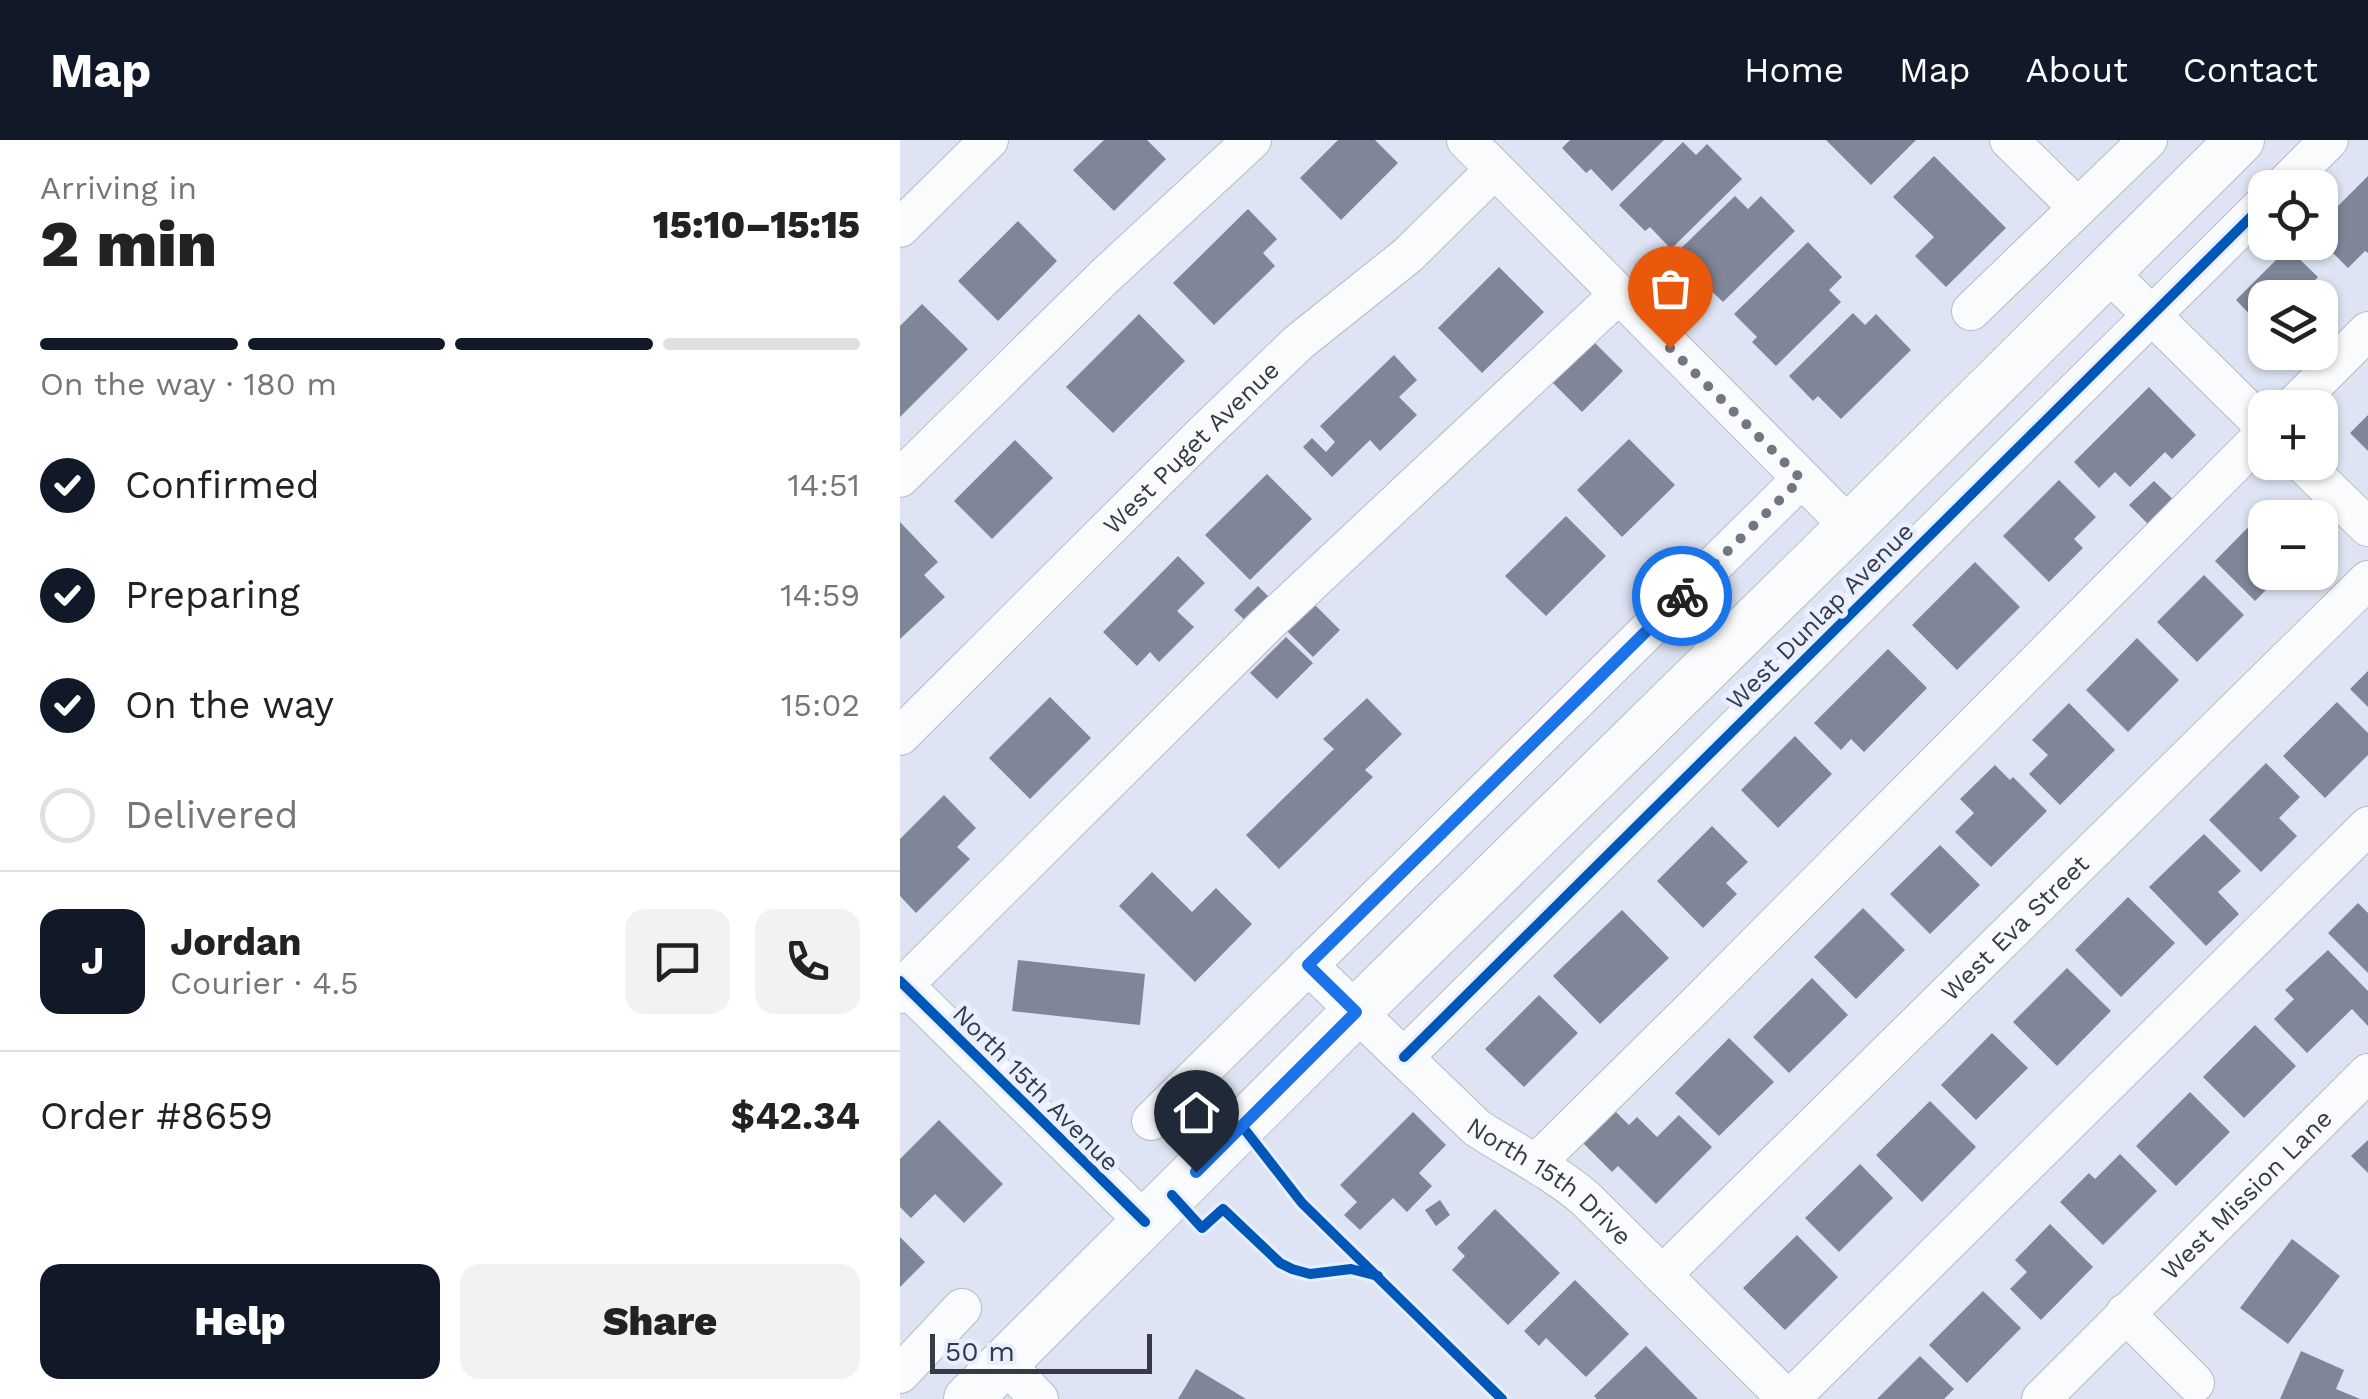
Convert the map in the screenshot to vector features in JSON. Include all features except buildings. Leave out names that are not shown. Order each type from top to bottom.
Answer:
[{"type":"main road","name":"West Dunlap Avenue","points":[[968,1399],[2240,140]]},
{"type":"street","points":[[900,228],[989,140]]},
{"type":"street","points":[[900,478],[1105,276],[1252,140]]},
{"type":"street","points":[[1466,140],[1850,527]]},
{"type":"street","points":[[2008,140],[2078,208]]},
{"type":"street","points":[[1970,310],[2148,140]]},
{"type":"street","points":[[2299,170],[2330,140]]},
{"type":"street","name":"West Puget Avenue","points":[[900,736],[1285,355],[1408,255],[1494,170]]},
{"type":"street","name":"West Dunlap Avenue","points":[[1404,1058],[2248,220]]},
{"type":"street","points":[[2107,271],[2248,413]]},
{"type":"street","points":[[901,987],[1266,626],[1618,295]]},
{"type":"street","points":[[2308,390],[2368,331]]},
{"type":"street","points":[[1536,1162],[2248,447]]},
{"type":"street","points":[[1151,1120],[1801,479]]},
{"type":"street","points":[[2320,480],[2368,527]]},
{"type":"street","name":"West Eva Street","points":[[1662,1275],[2368,580]]},
{"type":"street","points":[[1789,1399],[2368,826]]},
{"type":"street","name":"North 15th Drive","points":[[1308,965],[1477,1128],[1564,1180],[1586,1199],[1789,1399]]},
{"type":"street","name":"North 15th Avenue","points":[[901,987],[1145,1222]]},
{"type":"street","name":"West Mission Lane","points":[[2041,1399],[2368,1074]]},
{"type":"street","points":[[900,1374],[962,1308]]},
{"type":"street","points":[[2126,1313],[2195,1383]]},
{"type":"street","points":[[1004,1362],[1038,1399]]},
{"type":"cycle path","points":[[1404,1057],[2248,220]]},
{"type":"cycle path","points":[[900,981],[1145,1222]]},
{"type":"cycle path","points":[[1242,1126],[1302,1203],[1502,1399]]},
{"type":"cycle path","points":[[1172,1195],[1202,1228],[1223,1209],[1280,1263],[1292,1269],[1310,1274],[1351,1269],[1378,1276]]},
{"type":"way so far","points":[[1670,348],[1801,479],[1682,596]]},
{"type":"route","points":[[1196,1172],[1356,1012],[1308,965],[1682,596]]}]
